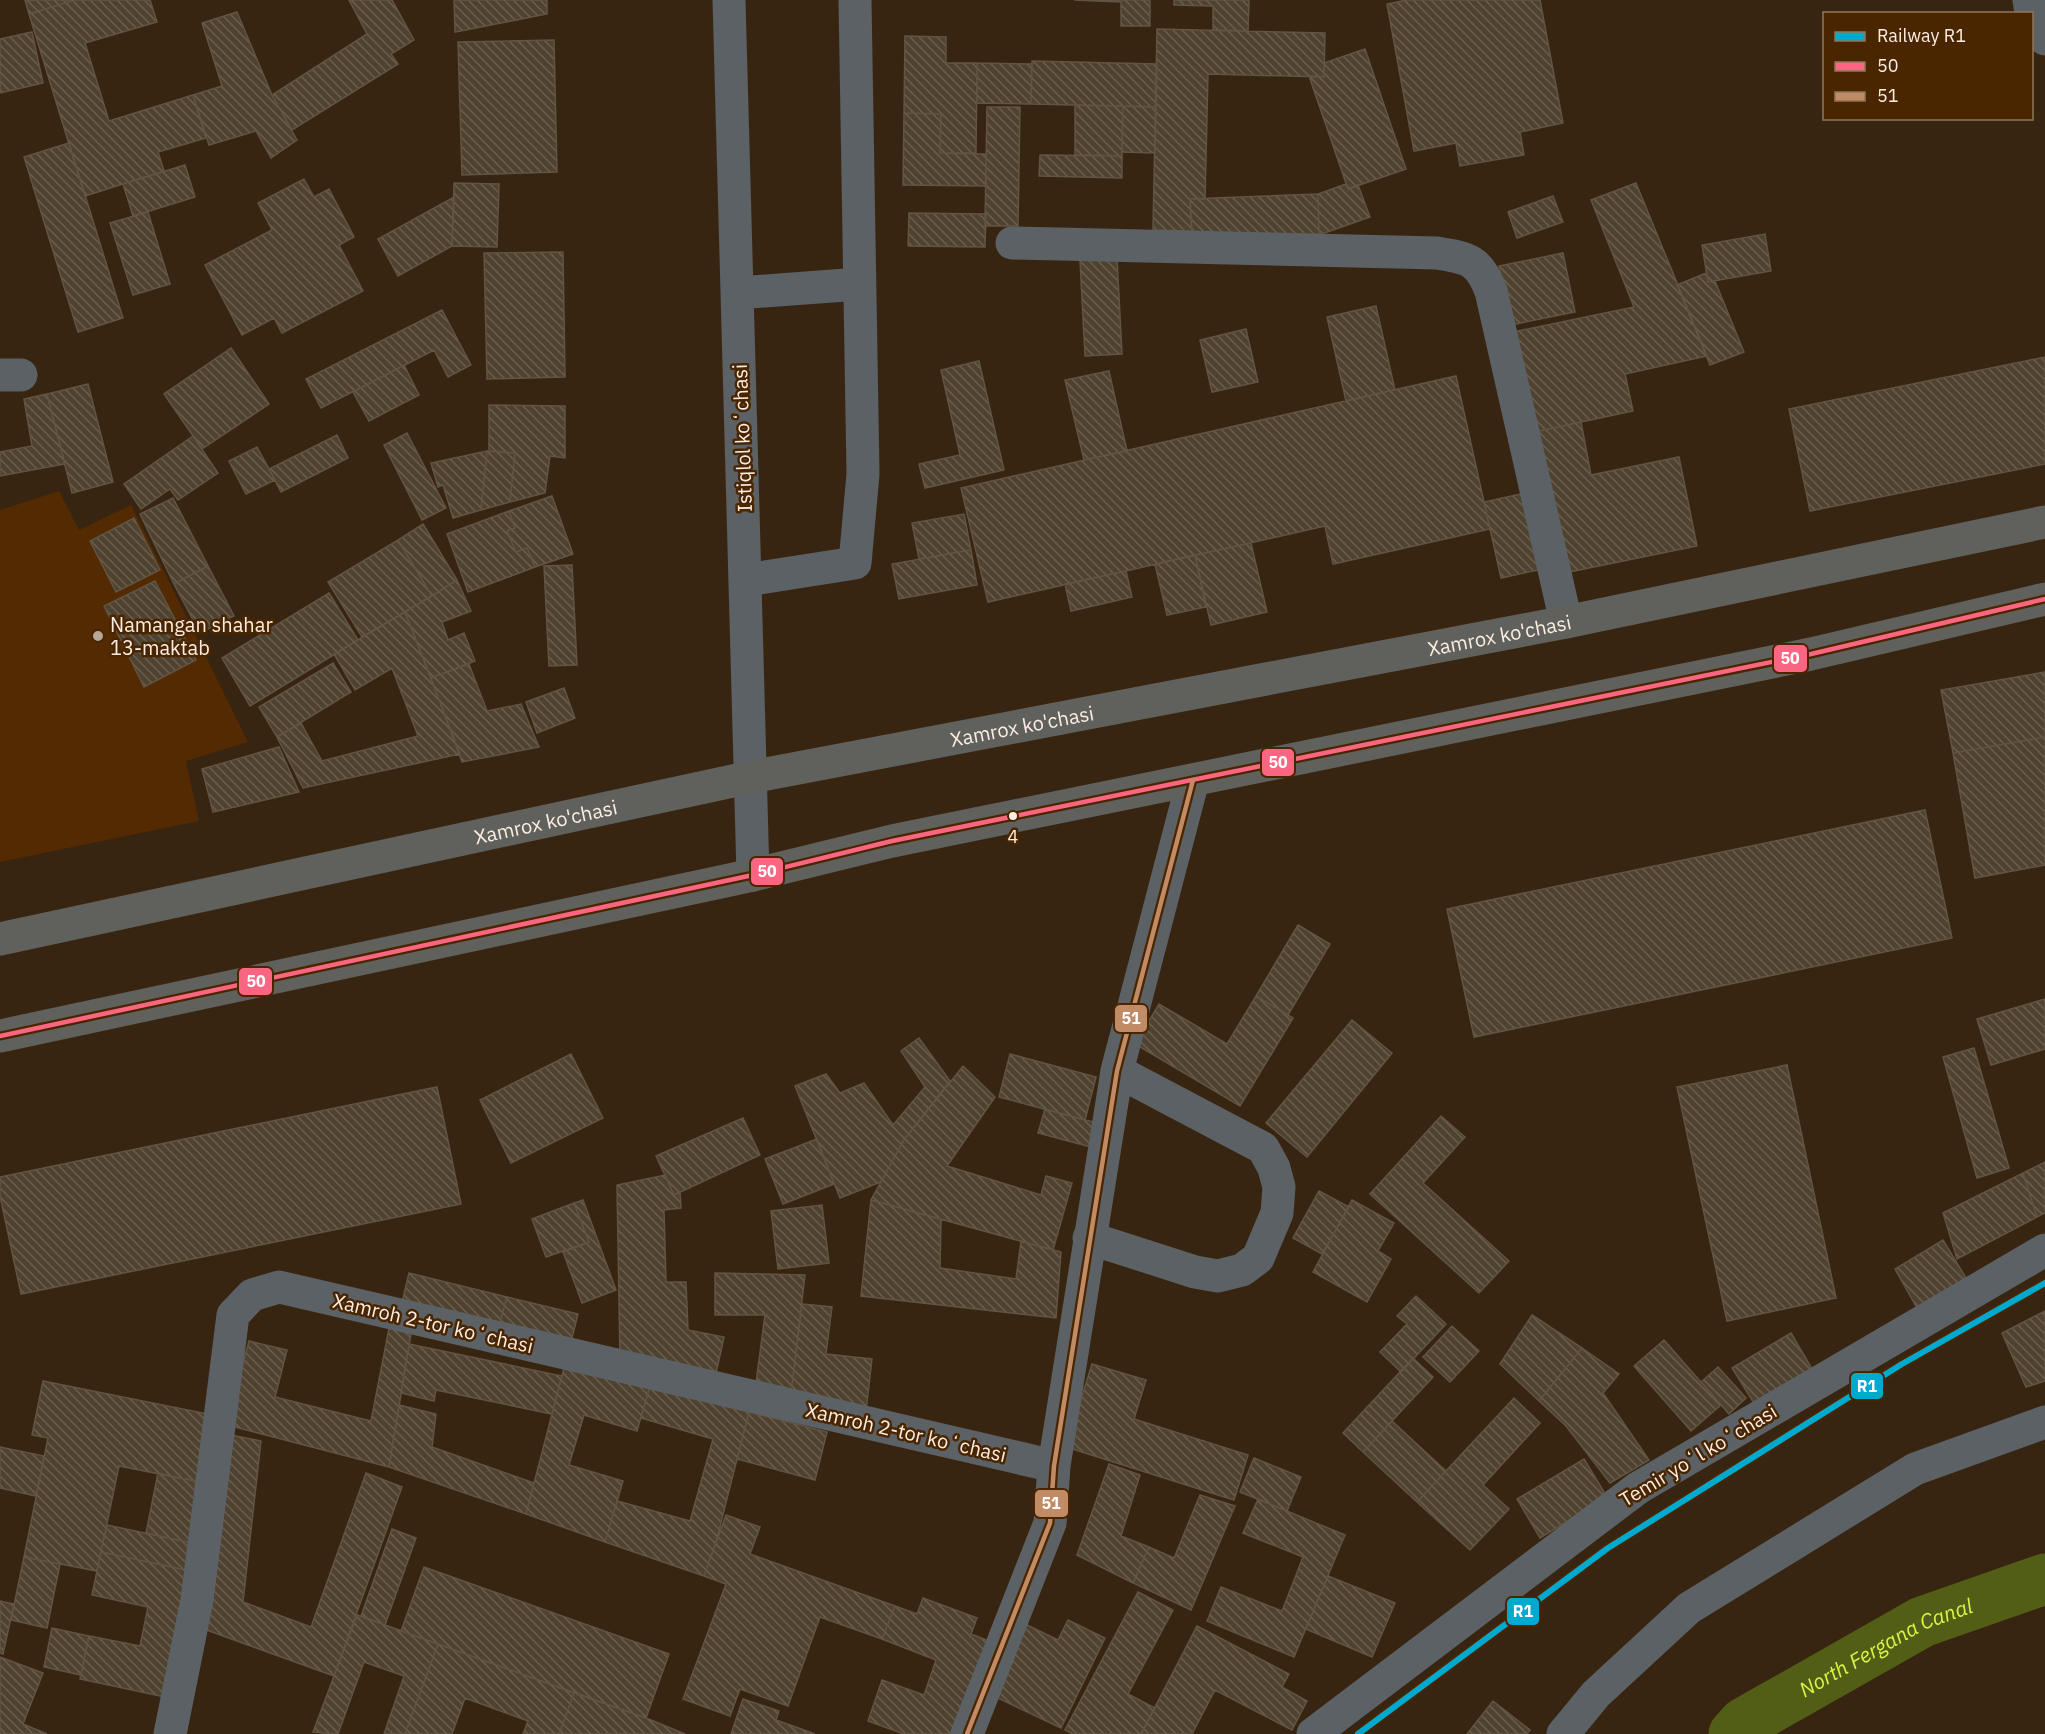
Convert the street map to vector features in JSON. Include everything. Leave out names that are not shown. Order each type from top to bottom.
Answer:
[{"type":"main road","name":"Xamrox ko'chasi","points":[[0,939],[751,777],[1566,622],[2045,522]]},
{"type":"main road","points":[[0,1036],[753,875],[892,841],[1811,654],[2045,599]]},
{"type":"street","name":"Istiqlol koʻchasi","points":[[729,0],[753,875]]},
{"type":"street","points":[[746,580],[855,563],[862,474],[855,0]]},
{"type":"street","points":[[2033,17],[2045,39]]},
{"type":"street","points":[[1012,243],[1437,253],[1463,257],[1483,272],[1491,291],[1566,622]]},
{"type":"street","points":[[738,293],[859,284]]},
{"type":"street","points":[[967,1734],[1050,1523],[1054,1466],[1117,1071],[1193,780]]},
{"type":"street","points":[[1089,1238],[1195,1272],[1218,1276],[1242,1270],[1258,1258],[1277,1213],[1279,1187],[1274,1168],[1263,1148],[1117,1071]]},
{"type":"street","name":"Temir yoʻl koʻchasi","points":[[1313,1734],[1638,1488],[2045,1250]]},
{"type":"street","name":"Xamroh 2-tor koʻchasi","points":[[170,1734],[197,1600],[233,1315],[252,1295],[279,1287],[1054,1466]]},
{"type":"street","points":[[1563,1734],[1596,1694],[1689,1608],[1915,1469],[2045,1422]]},
{"type":"shaded area","name":"Namangan shahar 13-maktab","points":[[59,491],[79,530],[131,505],[248,742],[186,761],[199,821],[0,862],[0,510]]},
{"type":"building","points":[[25,0],[75,0],[29,14]]},
{"type":"building","points":[[75,0],[150,0],[157,22],[85,43],[109,121],[193,95],[206,138],[158,152],[164,171],[85,196],[29,14]]},
{"type":"building","points":[[349,0],[392,0],[414,40],[391,54],[398,64],[292,130],[272,95],[367,34]]},
{"type":"building","points":[[454,0],[547,0],[547,14],[455,32]]},
{"type":"building","points":[[1074,0],[1150,0],[1150,26],[1121,26],[1121,2]]},
{"type":"building","points":[[1174,0],[1249,0],[1248,31],[1213,30],[1213,6],[1174,5]]},
{"type":"building","points":[[1407,0],[1540,0],[1563,123],[1520,132],[1524,155],[1460,166],[1456,143],[1414,151],[1387,4]]},
{"type":"building","points":[[237,12],[272,95],[297,140],[271,158],[256,131],[209,145],[193,95],[222,86],[202,23]]},
{"type":"building","points":[[1157,29],[1325,33],[1324,77],[1208,74],[1205,199],[1190,199],[1192,231],[1153,230]]},
{"type":"building","points":[[32,32],[43,83],[0,93],[0,39]]},
{"type":"building","points":[[905,36],[946,37],[946,63],[977,63],[976,153],[940,153],[941,114],[904,113]]},
{"type":"building","points":[[554,40],[557,172],[462,175],[458,42]]},
{"type":"building","points":[[1365,49],[1406,169],[1348,189],[1309,76],[1324,77],[1324,63]]},
{"type":"building","points":[[1032,61],[1157,64],[1156,107],[1031,104]]},
{"type":"building","points":[[977,63],[1032,64],[1031,104],[977,103]]},
{"type":"building","points":[[1075,105],[1123,106],[1122,156],[1075,155]]},
{"type":"building","points":[[1123,106],[1156,107],[1155,153],[1122,152]]},
{"type":"building","points":[[987,107],[1020,107],[1018,226],[985,226]]},
{"type":"building","points":[[904,113],[941,114],[940,153],[986,154],[986,186],[903,185]]},
{"type":"building","points":[[69,143],[123,318],[78,332],[24,157]]},
{"type":"building","points":[[1040,155],[1122,156],[1122,178],[1039,176]]},
{"type":"building","points":[[185,165],[195,197],[133,216],[123,184]]},
{"type":"building","points":[[304,179],[314,197],[329,189],[354,237],[339,245],[363,291],[282,333],[274,318],[242,335],[205,265],[272,230],[258,203]]},
{"type":"building","points":[[454,183],[499,184],[497,247],[452,246]]},
{"type":"building","points":[[1636,183],[1707,356],[1625,374],[1633,411],[1534,432],[1513,332],[1634,307],[1591,200]]},
{"type":"building","points":[[1346,184],[1348,189],[1358,185],[1370,217],[1319,235],[1318,194]]},
{"type":"building","points":[[1318,194],[1319,235],[1192,240],[1190,199]]},
{"type":"building","points":[[1553,196],[1563,222],[1517,238],[1508,212]]},
{"type":"building","points":[[454,197],[452,246],[398,276],[378,239]]},
{"type":"building","points":[[148,212],[170,284],[133,295],[110,223]]},
{"type":"building","points":[[909,213],[986,214],[985,247],[908,246]]},
{"type":"building","points":[[1765,234],[1771,271],[1708,282],[1702,245]]},
{"type":"building","points":[[563,252],[565,377],[487,379],[484,253]]},
{"type":"building","points":[[1563,253],[1575,312],[1511,325],[1499,266]]},
{"type":"building","points":[[1117,258],[1122,354],[1085,356],[1080,260]]},
{"type":"building","points":[[1706,273],[1708,282],[1715,281],[1744,352],[1710,365],[1677,285]]},
{"type":"building","points":[[1376,306],[1395,390],[1346,401],[1327,317]]},
{"type":"building","points":[[442,310],[471,365],[448,377],[434,350],[321,408],[306,379]]},
{"type":"building","points":[[1246,329],[1258,382],[1212,392],[1200,340]]},
{"type":"building","points":[[231,348],[269,404],[202,449],[164,394]]},
{"type":"building","points":[[2045,357],[2045,464],[1810,511],[1789,409]]},
{"type":"building","points":[[979,361],[1004,470],[925,488],[919,464],[960,455],[941,370]]},
{"type":"building","points":[[404,365],[419,395],[369,421],[353,392]]},
{"type":"building","points":[[1109,371],[1127,451],[1084,460],[1065,380]]},
{"type":"building","points":[[1456,376],[1490,529],[1333,564],[1325,526],[988,602],[961,488]]},
{"type":"building","points":[[88,384],[113,482],[72,493],[47,394]]},
{"type":"building","points":[[47,394],[65,464],[0,476],[0,452],[32,446],[24,399]]},
{"type":"building","points":[[489,405],[565,406],[565,458],[550,456],[545,493],[510,502],[515,453],[489,451]]},
{"type":"building","points":[[1581,422],[1591,475],[1679,457],[1697,546],[1564,573],[1534,432]]},
{"type":"building","points":[[407,433],[446,508],[422,520],[384,445]]},
{"type":"building","points":[[337,435],[348,458],[281,492],[269,469]]},
{"type":"building","points":[[193,436],[218,473],[178,500],[170,489],[141,509],[124,484]]},
{"type":"building","points":[[257,447],[275,480],[246,494],[229,461]]},
{"type":"building","points":[[487,451],[481,510],[453,518],[443,485],[438,487],[431,463]]},
{"type":"building","points":[[487,451],[515,453],[510,502],[481,510]]},
{"type":"building","points":[[1521,494],[1538,570],[1501,578],[1484,502]]},
{"type":"building","points":[[552,496],[573,554],[535,567],[527,548],[516,552],[507,531],[515,528],[509,511]]},
{"type":"building","points":[[173,498],[208,566],[174,584],[140,514]]},
{"type":"building","points":[[509,511],[515,528],[507,531],[516,552],[527,548],[535,567],[468,592],[447,534]]},
{"type":"building","points":[[964,514],[971,550],[919,559],[912,523]]},
{"type":"building","points":[[134,518],[160,570],[116,592],[90,541]]},
{"type":"building","points":[[423,524],[457,580],[432,596],[398,540]]},
{"type":"building","points":[[398,540],[432,596],[362,637],[328,582]]},
{"type":"building","points":[[1251,543],[1267,612],[1211,625],[1195,555]]},
{"type":"building","points":[[971,550],[977,585],[899,599],[892,564]]},
{"type":"building","points":[[1195,555],[1206,607],[1167,615],[1155,564]]},
{"type":"building","points":[[572,565],[577,665],[549,666],[544,566]]},
{"type":"building","points":[[208,566],[234,616],[200,633],[174,584]]},
{"type":"building","points":[[1126,571],[1132,597],[1071,611],[1065,584]]},
{"type":"building","points":[[457,580],[471,611],[442,622],[448,640],[464,633],[475,661],[431,678],[405,612]]},
{"type":"building","points":[[155,581],[196,660],[144,687],[104,606]]},
{"type":"building","points":[[329,593],[358,640],[250,706],[222,658]]},
{"type":"building","points":[[405,612],[460,754],[303,788],[277,737],[301,723],[322,761],[418,736],[392,668],[355,690],[334,654]]},
{"type":"building","points":[[333,663],[351,692],[277,737],[259,707]]},
{"type":"building","points":[[469,664],[487,711],[521,704],[539,747],[462,762],[431,678]]},
{"type":"building","points":[[2045,672],[2045,737],[1953,753],[1941,690]]},
{"type":"building","points":[[564,688],[575,718],[537,733],[526,702]]},
{"type":"building","points":[[2045,737],[2045,865],[1975,878],[1953,753]]},
{"type":"building","points":[[279,747],[299,792],[213,812],[202,769]]},
{"type":"building","points":[[1925,810],[1952,938],[1474,1037],[1447,909]]},
{"type":"building","points":[[1298,925],[1330,944],[1288,1015],[1256,996]]},
{"type":"building","points":[[1256,996],[1293,1018],[1240,1106],[1135,1044],[1159,1004],[1227,1044]]},
{"type":"building","points":[[2045,999],[2045,1049],[1991,1065],[1977,1019]]},
{"type":"building","points":[[1352,1020],[1392,1053],[1307,1157],[1266,1123]]},
{"type":"building","points":[[919,1038],[950,1081],[904,1140],[881,1182],[840,1198],[795,1086],[826,1074],[840,1093],[864,1083],[893,1125],[925,1087],[901,1051]]},
{"type":"building","points":[[1974,1048],[2009,1168],[1977,1178],[1943,1057]]},
{"type":"building","points":[[571,1054],[603,1118],[511,1163],[480,1100]]},
{"type":"building","points":[[1010,1054],[1096,1077],[1085,1120],[999,1097]]},
{"type":"building","points":[[1787,1065],[1836,1298],[1727,1321],[1677,1087]]},
{"type":"building","points":[[963,1066],[995,1097],[947,1166],[1041,1195],[1046,1176],[1072,1183],[1053,1250],[871,1200],[904,1140]]},
{"type":"building","points":[[437,1087],[461,1204],[21,1294],[0,1196],[0,1177]]},
{"type":"building","points":[[1045,1109],[1097,1123],[1091,1147],[1038,1133]]},
{"type":"building","points":[[1441,1116],[1465,1137],[1423,1183],[1509,1261],[1479,1293],[1370,1194]]},
{"type":"building","points":[[743,1118],[760,1155],[674,1195],[656,1156]]},
{"type":"building","points":[[817,1139],[834,1184],[783,1204],[765,1159]]},
{"type":"building","points":[[2045,1162],[2045,1213],[2037,1217],[2023,1173]]},
{"type":"building","points":[[2023,1173],[2037,1217],[1957,1259],[1943,1213]]},
{"type":"building","points":[[665,1175],[674,1195],[680,1192],[681,1208],[664,1210],[666,1282],[686,1282],[688,1330],[724,1337],[715,1378],[620,1358],[617,1185]]},
{"type":"building","points":[[1319,1191],[1349,1207],[1322,1254],[1293,1238]]},
{"type":"building","points":[[583,1200],[616,1290],[582,1303],[563,1252],[589,1242],[574,1203]]},
{"type":"building","points":[[871,1200],[941,1219],[940,1268],[1016,1279],[1021,1241],[1061,1252],[1056,1318],[861,1296]]},
{"type":"building","points":[[1352,1200],[1394,1223],[1378,1251],[1391,1259],[1367,1302],[1313,1272]]},
{"type":"building","points":[[574,1203],[589,1242],[546,1257],[532,1219]]},
{"type":"building","points":[[822,1205],[829,1263],[778,1269],[771,1211]]},
{"type":"building","points":[[1943,1240],[1966,1278],[1917,1308],[1895,1269]]},
{"type":"building","points":[[409,1273],[507,1297],[497,1333],[400,1311]]},
{"type":"building","points":[[715,1273],[805,1275],[791,1394],[755,1390],[765,1315],[715,1315]]},
{"type":"building","points":[[1416,1296],[1446,1324],[1401,1372],[1380,1352],[1407,1324],[1397,1316]]},
{"type":"building","points":[[507,1297],[578,1314],[569,1350],[497,1333]]},
{"type":"building","points":[[802,1304],[832,1307],[826,1354],[872,1359],[866,1411],[790,1401]]},
{"type":"building","points":[[2045,1311],[2045,1381],[2026,1387],[2002,1333]]},
{"type":"building","points":[[1532,1315],[1582,1348],[1539,1401],[1500,1364]]},
{"type":"building","points":[[391,1318],[413,1322],[389,1467],[227,1425],[249,1341],[287,1350],[275,1397],[371,1421]]},
{"type":"building","points":[[1452,1326],[1479,1351],[1450,1382],[1423,1357]]},
{"type":"building","points":[[1791,1333],[1815,1374],[1757,1408],[1732,1368]]},
{"type":"building","points":[[1664,1340],[1721,1405],[1691,1431],[1634,1366]]},
{"type":"building","points":[[409,1344],[562,1376],[552,1414],[436,1390],[434,1401],[401,1393]]},
{"type":"building","points":[[1582,1348],[1619,1374],[1603,1393],[1649,1460],[1610,1483],[1566,1426],[1539,1401]]},
{"type":"building","points":[[1413,1358],[1433,1377],[1363,1452],[1343,1433]]},
{"type":"building","points":[[565,1364],[650,1386],[637,1431],[584,1415],[569,1465],[623,1481],[605,1542],[526,1514]]},
{"type":"building","points":[[1092,1364],[1146,1380],[1134,1419],[1248,1455],[1234,1500],[1066,1447]]},
{"type":"building","points":[[1718,1367],[1746,1398],[1729,1414],[1701,1382]]},
{"type":"building","points":[[43,1381],[213,1415],[200,1482],[119,1466],[97,1571],[24,1557],[48,1438],[32,1435]]},
{"type":"building","points":[[650,1386],[749,1412],[716,1542],[704,1576],[605,1542],[617,1501],[690,1521],[713,1439],[641,1418]]},
{"type":"building","points":[[1514,1398],[1540,1423],[1483,1485],[1509,1509],[1470,1550],[1417,1502]]},
{"type":"building","points":[[399,1405],[436,1414],[432,1447],[534,1483],[526,1514],[389,1467]]},
{"type":"building","points":[[749,1412],[827,1432],[815,1480],[737,1459]]},
{"type":"building","points":[[1392,1421],[1446,1471],[1417,1502],[1363,1452]]},
{"type":"building","points":[[226,1434],[261,1441],[243,1602],[311,1627],[366,1473],[402,1487],[334,1676],[201,1628]]},
{"type":"building","points":[[0,1447],[44,1456],[36,1496],[0,1488]]},
{"type":"building","points":[[1254,1458],[1301,1477],[1287,1511],[1240,1492]]},
{"type":"building","points":[[1584,1459],[1607,1497],[1540,1538],[1517,1499]]},
{"type":"building","points":[[1109,1464],[1140,1475],[1121,1536],[1149,1547],[1133,1583],[1077,1555]]},
{"type":"building","points":[[158,1473],[207,1484],[192,1543],[146,1533]]},
{"type":"building","points":[[1200,1495],[1235,1506],[1191,1610],[1133,1583],[1149,1547],[1174,1558]]},
{"type":"building","points":[[1258,1499],[1345,1535],[1294,1657],[1207,1621],[1221,1587],[1282,1611],[1303,1557],[1243,1533]]},
{"type":"building","points":[[726,1515],[760,1527],[750,1554],[895,1606],[882,1639],[820,1617],[788,1706],[740,1689],[730,1716],[683,1699],[726,1584],[704,1576]]},
{"type":"building","points":[[107,1525],[192,1543],[186,1570],[101,1552]]},
{"type":"building","points":[[392,1529],[416,1538],[385,1625],[361,1616]]},
{"type":"building","points":[[101,1552],[196,1572],[170,1698],[80,1679],[89,1636],[140,1646],[148,1607],[92,1595]]},
{"type":"building","points":[[24,1557],[60,1564],[47,1628],[11,1620]]},
{"type":"building","points":[[424,1567],[669,1654],[646,1718],[401,1631]]},
{"type":"building","points":[[1328,1576],[1395,1603],[1372,1657],[1306,1629]]},
{"type":"building","points":[[1138,1592],[1173,1610],[1128,1694],[1155,1708],[1141,1734],[1073,1734],[1065,1730]]},
{"type":"building","points":[[923,1598],[977,1618],[971,1634],[994,1643],[961,1734],[904,1734],[868,1721],[882,1680],[924,1695],[936,1660],[882,1639],[895,1606],[917,1614]]},
{"type":"building","points":[[0,1601],[14,1604],[3,1654],[0,1653]]},
{"type":"building","points":[[357,1615],[438,1644],[405,1734],[384,1734],[404,1676],[364,1662],[338,1734],[313,1732]]},
{"type":"building","points":[[1068,1620],[1105,1638],[1061,1728],[987,1693],[1021,1622],[1058,1640]]},
{"type":"building","points":[[1197,1626],[1289,1674],[1282,1687],[1307,1701],[1292,1730],[1215,1690],[1192,1734],[1141,1734]]},
{"type":"building","points":[[52,1628],[89,1636],[81,1675],[44,1667]]},
{"type":"building","points":[[438,1644],[574,1693],[559,1734],[523,1734],[528,1721],[465,1698],[452,1734],[405,1734]]},
{"type":"building","points":[[0,1657],[43,1673],[23,1724],[47,1734],[0,1734]]},
{"type":"building","points":[[574,1693],[646,1718],[685,1734],[559,1734]]},
{"type":"building","points":[[743,1699],[779,1711],[776,1720],[815,1734],[731,1734]]},
{"type":"building","points":[[1493,1701],[1530,1730],[1527,1734],[1467,1734]]},
{"type":"waterway","name":"North Fergana Canal","points":[[1734,1734],[1744,1723],[1922,1622],[2045,1579]]},
{"type":"rail line","name":"R1","points":[[1358,1734],[1608,1548],[1902,1364],[2045,1283]]},
{"type":"transit line","name":"50","points":[[0,1036],[753,875],[892,841],[1811,654],[2045,599]]},
{"type":"transit line","name":"51","points":[[967,1734],[1050,1523],[1054,1466],[1117,1071],[1193,780]]},
{"type":"place","name":"Namangan shahar 13-maktab","points":[[98,636]]},
{"type":"place","name":"4","points":[[1013,816]]}]
